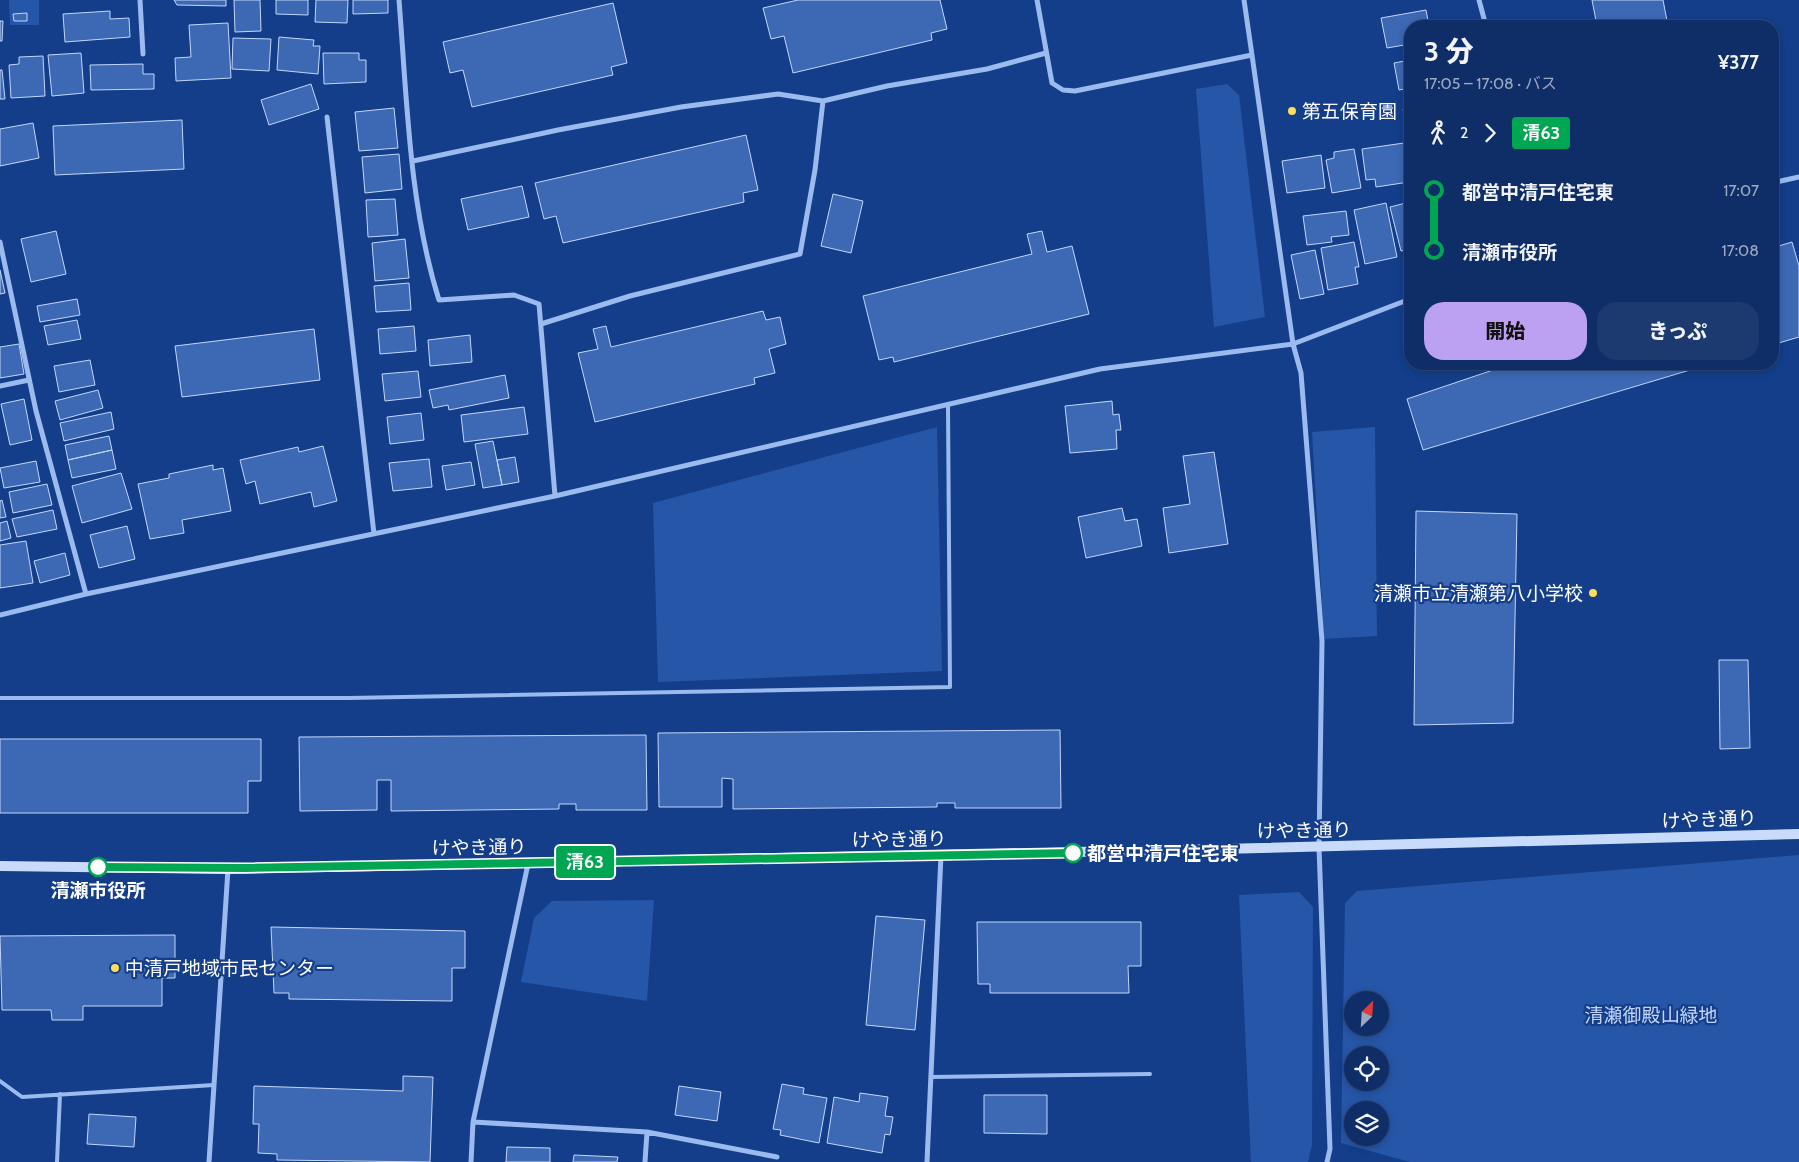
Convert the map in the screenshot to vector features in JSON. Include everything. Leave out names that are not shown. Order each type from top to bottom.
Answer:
[{"type":"street","points":[[140,0],[144,54]]},
{"type":"street","points":[[399,0],[413,161],[428,265],[439,300],[514,295],[539,304],[555,496]]},
{"type":"street","points":[[1036,0],[1052,83],[1063,90],[1075,91],[1252,55]]},
{"type":"street","points":[[1244,0],[1293,344],[1301,373],[1322,641],[1319,847],[1330,1149],[1327,1162]]},
{"type":"street","points":[[1479,0],[1484,20]]},
{"type":"street","points":[[413,161],[558,130],[681,107],[778,94],[823,101],[888,86],[987,69],[1046,53]]},
{"type":"street","points":[[541,324],[630,296],[800,254],[815,170],[823,101]]},
{"type":"street","points":[[327,117],[374,534]]},
{"type":"street","points":[[1779,181],[1799,177]]},
{"type":"street","points":[[0,242],[29,380],[86,594]]},
{"type":"street","points":[[0,615],[86,594],[555,496],[1100,369],[1293,344],[1404,301]]},
{"type":"street","points":[[0,386],[29,380]]},
{"type":"street","name":"けやき通り","points":[[0,866],[228,869],[1319,847],[1799,834]]},
{"type":"street","points":[[927,1162],[941,855]]},
{"type":"street","points":[[471,1162],[473,1122],[528,863]]},
{"type":"street","points":[[209,1162],[228,869]]},
{"type":"street","points":[[473,1122],[647,1132],[776,1157]]},
{"type":"street","points":[[645,1162],[647,1132]]},
{"type":"lane","points":[[0,698],[349,698],[950,687],[948,404]]},
{"type":"lane","points":[[931,1077],[1150,1074]]},
{"type":"lane","points":[[0,1082],[22,1097],[214,1085]]},
{"type":"lane","points":[[57,1162],[60,1094]]},
{"type":"green space","points":[[9,0],[39,0],[39,25],[10,25]]},
{"type":"green space","points":[[1227,84],[1239,95],[1265,317],[1214,327],[1196,89]]},
{"type":"green space","points":[[937,427],[942,671],[658,682],[653,503]]},
{"type":"green space","points":[[1375,427],[1377,636],[1324,639],[1312,432]]},
{"type":"green space","name":"清瀬御殿山緑地","points":[[1799,855],[1799,1162],[1410,1162],[1352,1146],[1389,1146],[1389,1101],[1344,1101],[1344,1144],[1341,1143],[1345,903],[1357,891]]},
{"type":"green space","points":[[1299,892],[1313,907],[1312,1145],[1308,1162],[1251,1162],[1239,895]]},
{"type":"green space","points":[[654,900],[647,1001],[521,982],[534,918],[552,901]]},
{"type":"building","points":[[174,0],[226,0],[226,6],[177,5]]},
{"type":"building","points":[[234,0],[260,0],[261,31],[235,32]]},
{"type":"building","points":[[276,0],[308,0],[308,15],[276,14]]},
{"type":"building","points":[[316,0],[348,0],[347,23],[315,22]]},
{"type":"building","points":[[353,0],[388,0],[388,13],[353,14]]},
{"type":"building","points":[[798,0],[940,0],[947,29],[931,33],[932,40],[793,73],[784,36],[771,39],[763,8]]},
{"type":"building","points":[[1592,0],[1663,0],[1667,20],[1596,20]]},
{"type":"building","points":[[613,3],[627,63],[611,67],[613,75],[472,107],[463,70],[450,73],[443,42]]},
{"type":"building","points":[[1426,10],[1428,20],[1404,20],[1404,45],[1387,48],[1381,18]]},
{"type":"building","points":[[110,11],[110,19],[129,18],[130,37],[65,42],[63,14]]},
{"type":"building","points":[[27,13],[27,21],[14,21],[13,14]]},
{"type":"building","points":[[0,21],[3,21],[2,41],[0,41]]},
{"type":"building","points":[[228,23],[231,78],[176,81],[175,58],[191,57],[189,25]]},
{"type":"building","points":[[279,37],[314,40],[313,46],[320,46],[318,74],[277,70]]},
{"type":"building","points":[[233,38],[271,39],[269,71],[232,69]]},
{"type":"building","points":[[81,53],[84,93],[52,96],[48,55]]},
{"type":"building","points":[[323,53],[359,53],[359,60],[366,60],[366,82],[324,84]]},
{"type":"building","points":[[43,56],[45,96],[11,98],[9,65],[19,64],[19,57]]},
{"type":"building","points":[[1404,61],[1404,89],[1399,90],[1394,63]]},
{"type":"building","points":[[143,64],[143,74],[154,74],[154,89],[91,90],[90,65]]},
{"type":"building","points":[[0,70],[2,70],[5,99],[0,99]]},
{"type":"building","points":[[311,84],[319,109],[269,125],[261,100]]},
{"type":"building","points":[[394,108],[398,148],[359,151],[355,112]]},
{"type":"building","points":[[182,120],[184,169],[55,175],[53,126]]},
{"type":"building","points":[[33,123],[39,158],[0,166],[0,129]]},
{"type":"building","points":[[746,135],[758,190],[743,193],[744,202],[563,243],[556,216],[544,219],[535,183]]},
{"type":"building","points":[[1404,143],[1404,183],[1376,187],[1375,179],[1366,180],[1362,149]]},
{"type":"building","points":[[1354,149],[1361,188],[1332,193],[1326,160],[1334,158],[1334,152]]},
{"type":"building","points":[[399,154],[402,189],[365,193],[362,157]]},
{"type":"building","points":[[1321,155],[1325,188],[1287,193],[1282,161]]},
{"type":"building","points":[[522,186],[529,217],[468,230],[461,199]]},
{"type":"building","points":[[833,194],[863,201],[851,253],[821,246]]},
{"type":"building","points":[[395,199],[398,235],[368,237],[366,200]]},
{"type":"building","points":[[1386,203],[1397,257],[1365,264],[1354,210]]},
{"type":"building","points":[[1404,204],[1404,250],[1401,251],[1390,207]]},
{"type":"building","points":[[1346,211],[1349,235],[1331,237],[1332,242],[1307,245],[1303,216]]},
{"type":"building","points":[[56,231],[66,274],[31,282],[21,239]]},
{"type":"building","points":[[1042,231],[1047,252],[1072,246],[1089,314],[894,362],[893,357],[879,360],[863,296],[1032,254],[1027,234]]},
{"type":"building","points":[[405,239],[409,278],[375,281],[372,243]]},
{"type":"building","points":[[1354,242],[1359,267],[1355,267],[1358,284],[1328,290],[1321,248]]},
{"type":"building","points":[[1792,242],[1799,266],[1799,337],[1779,343],[1779,246]]},
{"type":"building","points":[[1315,250],[1324,294],[1300,299],[1291,255]]},
{"type":"building","points":[[0,270],[5,293],[0,294]]},
{"type":"building","points":[[409,283],[411,310],[376,312],[374,286]]},
{"type":"building","points":[[77,299],[80,315],[40,322],[37,306]]},
{"type":"building","points":[[763,311],[766,320],[780,317],[786,344],[769,349],[775,373],[754,378],[755,384],[595,422],[578,353],[598,349],[593,329],[606,326],[611,347]]},
{"type":"building","points":[[77,320],[81,339],[48,345],[44,326]]},
{"type":"building","points":[[414,326],[416,351],[380,354],[378,329]]},
{"type":"building","points":[[314,329],[320,380],[182,397],[175,346]]},
{"type":"building","points":[[470,335],[472,362],[430,366],[428,340]]},
{"type":"building","points":[[19,344],[24,374],[0,378],[0,347]]},
{"type":"building","points":[[90,360],[95,385],[59,392],[54,366]]},
{"type":"building","points":[[1493,370],[1690,370],[1423,450],[1407,399]]},
{"type":"building","points":[[418,371],[421,397],[385,401],[382,374]]},
{"type":"building","points":[[505,375],[509,398],[449,410],[448,405],[433,408],[429,390]]},
{"type":"building","points":[[98,390],[103,408],[60,420],[55,401]]},
{"type":"building","points":[[24,399],[32,440],[10,445],[1,404]]},
{"type":"building","points":[[1112,401],[1113,415],[1119,414],[1121,430],[1116,430],[1117,449],[1070,453],[1065,406]]},
{"type":"building","points":[[524,407],[528,434],[464,442],[461,415]]},
{"type":"building","points":[[111,412],[114,429],[64,441],[60,423]]},
{"type":"building","points":[[421,413],[424,440],[390,444],[387,417]]},
{"type":"building","points":[[109,436],[112,450],[68,460],[65,445]]},
{"type":"building","points":[[493,441],[502,485],[483,488],[475,444]]},
{"type":"building","points":[[323,446],[337,501],[314,507],[311,492],[260,504],[255,481],[246,484],[240,460],[298,447],[299,452]]},
{"type":"building","points":[[112,450],[116,469],[72,478],[68,460]]},
{"type":"building","points":[[1214,452],[1228,544],[1169,553],[1163,508],[1190,504],[1183,456]]},
{"type":"building","points":[[515,457],[519,482],[502,485],[497,460]]},
{"type":"building","points":[[429,459],[432,487],[393,491],[389,463]]},
{"type":"building","points":[[36,461],[40,482],[4,488],[0,468]]},
{"type":"building","points":[[471,462],[475,485],[446,490],[442,466]]},
{"type":"building","points":[[213,465],[213,470],[223,468],[231,511],[182,520],[184,533],[150,539],[138,484],[169,478],[169,474]]},
{"type":"building","points":[[121,473],[132,509],[82,523],[72,486]]},
{"type":"building","points":[[47,484],[52,505],[13,513],[9,492]]},
{"type":"building","points":[[2,500],[6,517],[0,518],[0,501]]},
{"type":"building","points":[[1122,508],[1125,521],[1137,519],[1142,546],[1086,558],[1078,517]]},
{"type":"building","points":[[53,510],[57,529],[17,537],[12,519]]},
{"type":"building","points":[[1416,511],[1517,514],[1513,723],[1414,725]]},
{"type":"building","points":[[7,521],[11,538],[0,541],[0,523]]},
{"type":"building","points":[[127,526],[135,559],[99,568],[90,535]]},
{"type":"building","points":[[26,541],[33,583],[0,588],[0,545]]},
{"type":"building","points":[[65,553],[70,575],[40,583],[34,561]]},
{"type":"building","points":[[1719,660],[1748,660],[1750,748],[1720,749]]},
{"type":"building","points":[[1060,730],[1061,808],[955,808],[955,803],[937,803],[937,807],[733,809],[733,779],[722,778],[722,807],[659,807],[658,733]]},
{"type":"building","points":[[646,735],[647,810],[576,810],[576,804],[559,804],[559,809],[391,811],[391,780],[377,780],[377,810],[300,811],[299,737]]},
{"type":"building","points":[[0,739],[261,739],[261,781],[248,781],[248,813],[0,813]]},
{"type":"building","points":[[876,916],[925,920],[915,1030],[866,1025]]},
{"type":"building","points":[[977,922],[1141,922],[1141,966],[1128,966],[1129,993],[990,993],[990,984],[978,984]]},
{"type":"building","points":[[271,927],[465,931],[465,968],[452,968],[452,1001],[289,999],[289,993],[274,993]]},
{"type":"building","points":[[175,935],[175,978],[162,978],[162,1006],[83,1006],[83,1020],[52,1020],[51,1010],[2,1010],[0,936]]},
{"type":"building","points":[[403,1076],[433,1077],[430,1162],[277,1160],[277,1154],[258,1153],[259,1124],[253,1124],[254,1086],[403,1091]]},
{"type":"building","points":[[782,1084],[804,1088],[803,1094],[827,1098],[819,1143],[780,1135],[781,1130],[773,1129]]},
{"type":"building","points":[[679,1086],[721,1092],[717,1121],[675,1115]]},
{"type":"building","points":[[860,1093],[888,1097],[885,1116],[893,1117],[890,1135],[885,1134],[882,1153],[827,1143],[834,1097],[859,1102]]},
{"type":"building","points":[[984,1095],[1047,1095],[1047,1134],[984,1133]]},
{"type":"building","points":[[89,1114],[136,1117],[134,1147],[87,1144]]},
{"type":"building","points":[[507,1147],[550,1148],[550,1162],[506,1162]]},
{"type":"building","points":[[574,1155],[618,1157],[617,1162],[573,1162]]},
{"type":"bus line","name":"清63","points":[[98,867],[228,869],[1073,853]]},
{"type":"place","name":"第五保育園","points":[[1292,111]]},
{"type":"place","name":"清瀬市立清瀬第八小学校","points":[[1593,593]]},
{"type":"place","name":"都営中清戸住宅東","points":[[1073,853]]},
{"type":"place","name":"清瀬市役所","points":[[98,867]]},
{"type":"place","name":"中清戸地域市民センター","points":[[115,968]]}]
